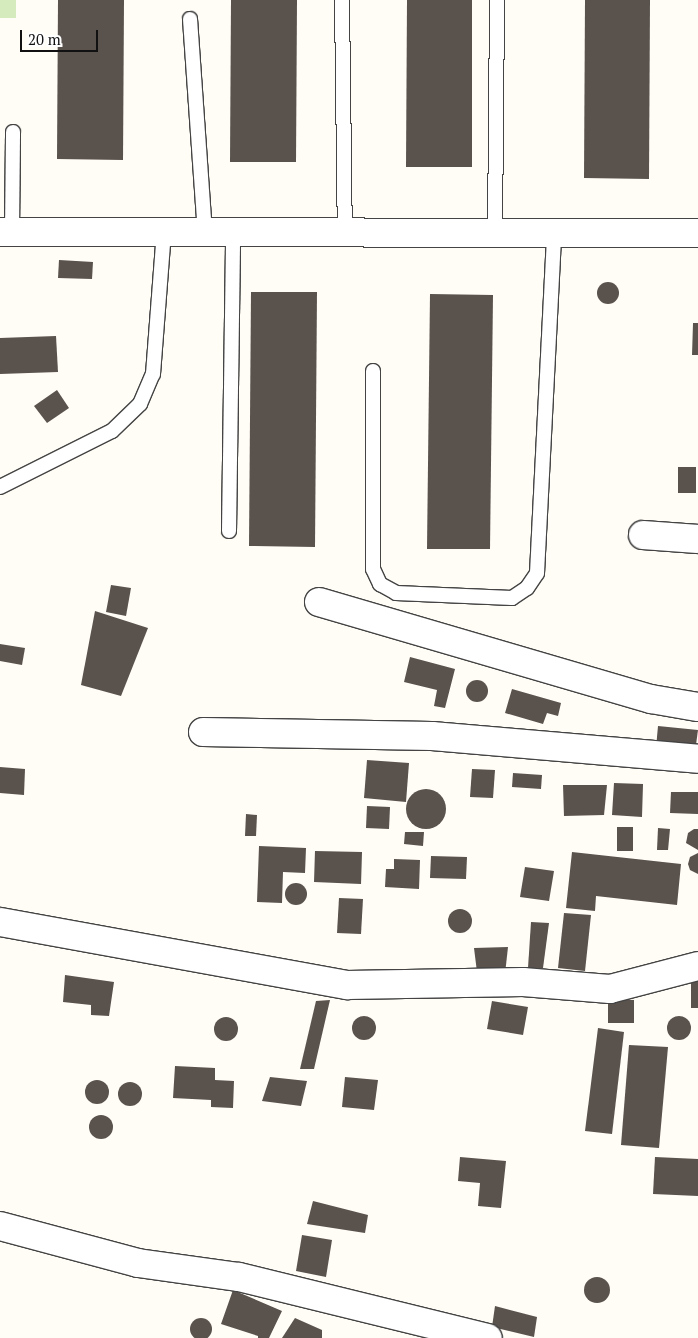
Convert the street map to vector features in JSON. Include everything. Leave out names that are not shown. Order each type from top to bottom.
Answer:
[{"type":"street","points":[[6,232],[698,233]]},
{"type":"street","points":[[643,535],[698,539]]},
{"type":"street","points":[[320,602],[651,699],[698,707]]},
{"type":"street","points":[[203,732],[432,736],[698,759]]},
{"type":"street","points":[[0,922],[347,985],[523,982],[610,989],[698,966]]},
{"type":"street","points":[[0,1226],[138,1263],[239,1277],[488,1338]]},
{"type":"lane","points":[[342,0],[345,233]]},
{"type":"lane","points":[[495,233],[497,0]]},
{"type":"lane","points":[[190,19],[205,232]]},
{"type":"lane","points":[[6,232],[13,132]]},
{"type":"lane","points":[[0,487],[112,431],[140,404],[154,374],[164,231]]},
{"type":"lane","points":[[229,531],[233,232]]},
{"type":"lane","points":[[373,371],[373,569],[380,584],[396,593],[512,598],[527,588],[537,573],[554,234]]},
{"type":"green space","points":[[0,0],[16,0],[16,18],[0,18]]},
{"type":"building","points":[[58,0],[124,0],[123,160],[57,159]]},
{"type":"building","points":[[231,0],[297,0],[296,162],[230,162]]},
{"type":"building","points":[[407,0],[472,0],[472,167],[406,167]]},
{"type":"building","points":[[585,0],[650,0],[649,179],[584,178]]},
{"type":"building","points":[[59,260],[93,262],[92,279],[58,278]]},
{"type":"building","points":[[608,282],[618,289],[619,293],[612,303],[608,304],[598,297],[597,293],[604,283]]},
{"type":"building","points":[[251,292],[317,292],[315,547],[249,546]]},
{"type":"building","points":[[430,294],[493,295],[490,549],[427,549]]},
{"type":"building","points":[[693,323],[698,323],[698,355],[692,355]]},
{"type":"building","points":[[56,336],[58,372],[0,374],[0,338]]},
{"type":"building","points":[[57,390],[69,408],[47,423],[34,406]]},
{"type":"building","points":[[678,467],[696,467],[696,493],[678,493]]},
{"type":"building","points":[[111,585],[131,588],[126,616],[106,612]]},
{"type":"building","points":[[95,611],[148,628],[121,696],[81,685]]},
{"type":"building","points":[[0,644],[25,648],[22,665],[0,661]]},
{"type":"building","points":[[410,657],[455,669],[445,708],[434,706],[437,690],[404,682]]},
{"type":"building","points":[[477,680],[487,687],[488,691],[481,701],[477,702],[467,695],[466,691],[473,681]]},
{"type":"building","points":[[512,689],[561,703],[558,716],[547,713],[543,724],[505,713]]},
{"type":"building","points":[[658,726],[698,730],[695,752],[656,748]]},
{"type":"building","points":[[367,760],[409,763],[406,802],[364,798]]},
{"type":"building","points":[[0,767],[25,769],[24,795],[0,793]]},
{"type":"building","points":[[472,769],[495,770],[493,798],[470,797]]},
{"type":"building","points":[[513,773],[542,775],[541,789],[512,787]]},
{"type":"building","points":[[614,783],[643,784],[642,817],[612,815]]},
{"type":"building","points":[[563,785],[607,785],[604,815],[564,816]]},
{"type":"building","points":[[430,789],[437,792],[443,798],[446,809],[445,817],[437,826],[430,829],[422,829],[415,826],[407,817],[406,805],[409,798],[418,790]]},
{"type":"building","points":[[671,792],[698,792],[698,814],[670,813]]},
{"type":"building","points":[[367,806],[390,807],[389,829],[366,828]]},
{"type":"building","points":[[246,814],[257,815],[256,836],[245,836]]},
{"type":"building","points":[[617,827],[633,827],[633,851],[617,851]]},
{"type":"building","points":[[658,828],[670,829],[668,850],[657,850]]},
{"type":"building","points":[[698,829],[698,850],[686,843],[688,833]]},
{"type":"building","points":[[405,832],[424,832],[423,846],[404,844]]},
{"type":"building","points":[[259,846],[306,848],[305,873],[283,872],[282,903],[257,902]]},
{"type":"building","points":[[315,851],[362,852],[361,884],[314,882]]},
{"type":"building","points":[[572,852],[681,864],[677,905],[596,896],[595,911],[566,908]]},
{"type":"building","points":[[698,853],[698,874],[690,870],[688,864],[690,857]]},
{"type":"building","points":[[431,856],[467,857],[466,879],[430,878]]},
{"type":"building","points":[[394,859],[420,860],[419,889],[385,887],[386,869],[394,869]]},
{"type":"building","points":[[525,867],[554,871],[549,901],[520,897]]},
{"type":"building","points":[[296,883],[306,890],[307,894],[300,904],[296,905],[286,898],[285,894],[292,884]]},
{"type":"building","points":[[339,898],[363,899],[361,934],[337,933]]},
{"type":"building","points":[[460,909],[469,912],[472,921],[469,930],[460,933],[451,930],[448,921],[451,912]]},
{"type":"building","points":[[564,913],[591,915],[585,971],[558,968]]},
{"type":"building","points":[[531,922],[549,923],[543,968],[528,968]]},
{"type":"building","points":[[508,947],[505,974],[477,972],[474,948]]},
{"type":"building","points":[[65,975],[114,982],[109,1016],[91,1015],[91,1005],[63,1002]]},
{"type":"building","points":[[691,976],[698,976],[698,1008],[691,1008]]},
{"type":"building","points":[[608,999],[634,1000],[634,1023],[608,1023]]},
{"type":"building","points":[[330,1000],[314,1069],[300,1069],[316,1001]]},
{"type":"building","points":[[492,1001],[528,1007],[523,1035],[487,1029]]},
{"type":"building","points":[[364,1016],[373,1019],[376,1028],[373,1037],[364,1040],[355,1037],[352,1028],[355,1019]]},
{"type":"building","points":[[679,1016],[688,1019],[691,1028],[688,1037],[679,1040],[670,1037],[667,1028],[670,1019]]},
{"type":"building","points":[[226,1017],[235,1020],[238,1029],[235,1038],[226,1041],[217,1038],[214,1029],[217,1020]]},
{"type":"building","points":[[598,1028],[624,1032],[612,1134],[585,1131]]},
{"type":"building","points":[[629,1045],[668,1047],[659,1148],[621,1145]]},
{"type":"building","points":[[175,1066],[215,1068],[215,1080],[234,1081],[233,1108],[211,1107],[211,1100],[173,1098]]},
{"type":"building","points":[[270,1077],[307,1081],[301,1106],[262,1101]]},
{"type":"building","points":[[345,1077],[378,1080],[374,1110],[342,1107]]},
{"type":"building","points":[[97,1080],[106,1083],[109,1092],[106,1101],[97,1104],[88,1101],[85,1092],[88,1083]]},
{"type":"building","points":[[130,1082],[139,1085],[142,1094],[139,1103],[130,1106],[121,1103],[118,1094],[121,1085]]},
{"type":"building","points":[[101,1115],[110,1118],[113,1127],[110,1136],[101,1139],[92,1136],[89,1127],[92,1118]]},
{"type":"building","points":[[460,1157],[506,1161],[501,1208],[478,1206],[480,1183],[458,1181]]},
{"type":"building","points":[[655,1157],[698,1159],[698,1196],[653,1194]]},
{"type":"building","points":[[313,1201],[368,1215],[365,1233],[307,1224]]},
{"type":"building","points":[[302,1235],[332,1240],[326,1277],[296,1271]]},
{"type":"building","points":[[597,1277],[606,1281],[610,1290],[606,1299],[597,1303],[588,1299],[584,1290],[588,1281]]},
{"type":"building","points":[[233,1290],[282,1311],[269,1338],[258,1338],[258,1336],[221,1324]]},
{"type":"building","points":[[495,1306],[537,1317],[534,1337],[492,1327]]},
{"type":"building","points":[[201,1318],[209,1321],[212,1329],[209,1337],[201,1340],[193,1337],[190,1329],[193,1321]]},
{"type":"building","points":[[295,1318],[322,1330],[322,1338],[282,1338]]}]
